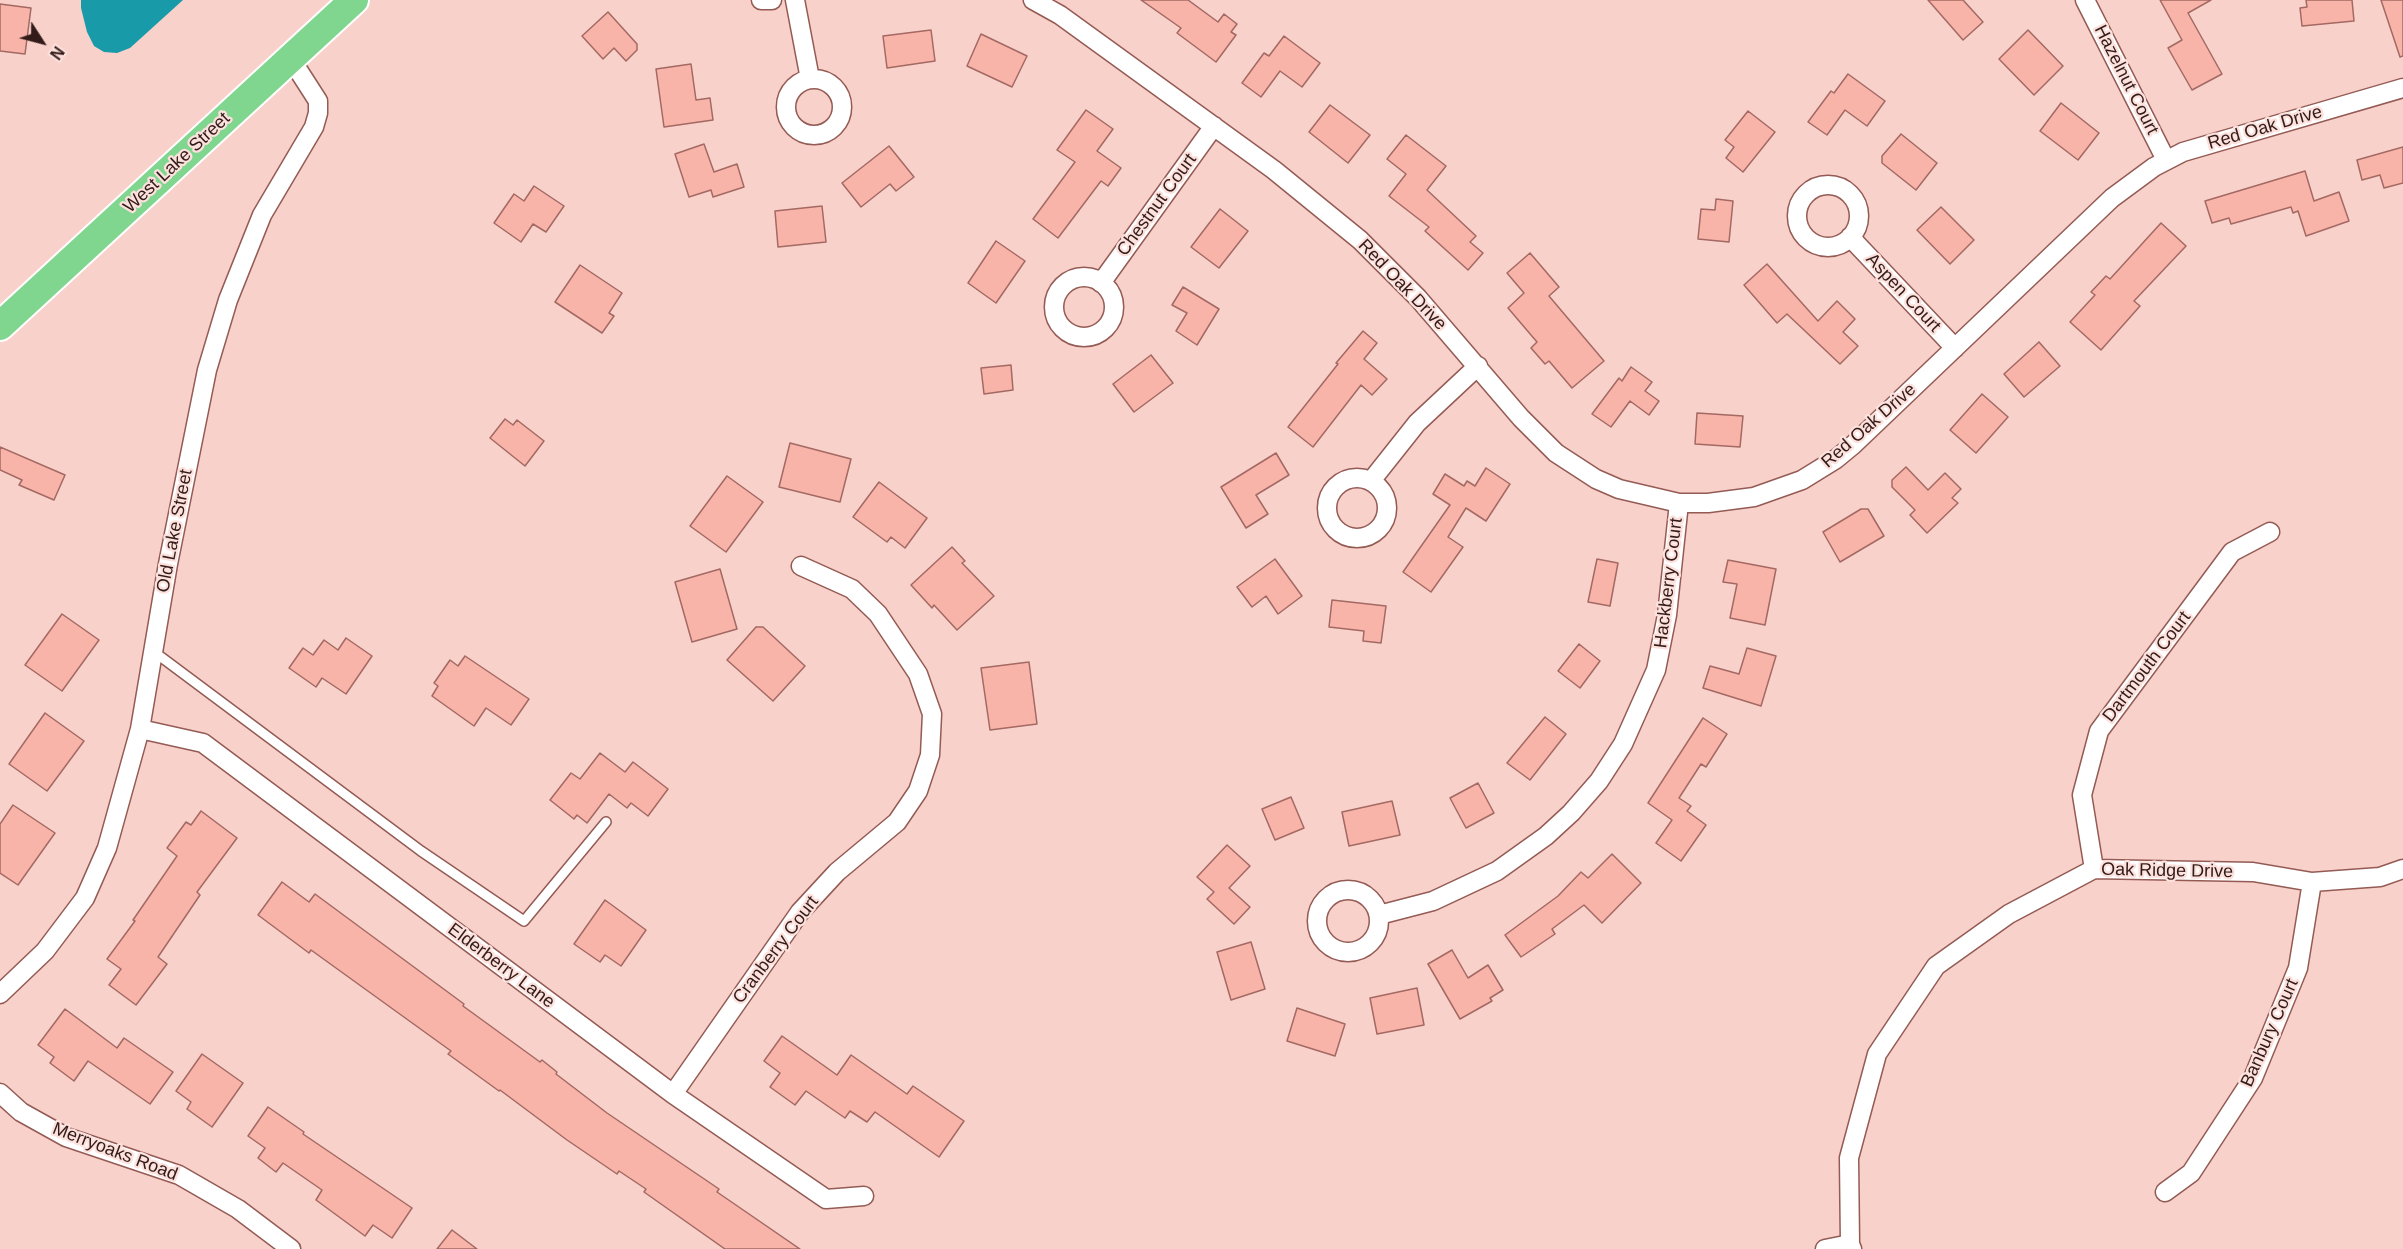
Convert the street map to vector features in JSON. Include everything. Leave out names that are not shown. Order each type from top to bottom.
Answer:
[{"type":"highway","name":"West Lake Street","points":[[0,326],[354,0]]},
{"type":"street","points":[[761,0],[772,0]]},
{"type":"street","points":[[795,0],[810,79]]},
{"type":"street","name":"Red Oak Drive","points":[[1033,0],[1060,15],[1214,126],[1299,189],[1360,240],[1418,298],[1538,436],[1576,468],[1619,489],[1679,503],[1708,503],[1754,497],[1780,489],[1818,471],[1853,445],[2112,198],[2137,177],[2166,160],[2183,152],[2403,88]]},
{"type":"street","name":"Hazelnut Court","points":[[2085,0],[2166,160]]},
{"type":"street","name":"Old Lake Street","points":[[0,994],[45,951],[85,898],[107,848],[140,729],[179,508],[207,370],[228,300],[261,215],[310,133],[318,113],[318,101],[291,58]]},
{"type":"street","name":"Chestnut Court","points":[[1101,283],[1214,126]]},
{"type":"street","name":"Aspen Court","points":[[1851,237],[1955,348]]},
{"type":"street","points":[[1371,481],[1417,423],[1478,366]]},
{"type":"street","name":"Hackberry Court","points":[[1379,915],[1433,901],[1497,871],[1546,836],[1571,813],[1599,781],[1623,744],[1656,670],[1668,615],[1679,503]]},
{"type":"street","name":"Dartmouth Court","points":[[2094,869],[2082,795],[2099,731],[2232,552],[2270,532]]},
{"type":"street","name":"Cranberry Court","points":[[673,1094],[800,912],[837,872],[897,822],[918,791],[930,755],[932,714],[918,674],[878,614],[852,589],[801,566]]},
{"type":"street","name":"Elderberry Lane","points":[[140,729],[203,743],[673,1094],[826,1198],[864,1196]]},
{"type":"street","name":"Oak Ridge Drive","points":[[1851,1246],[1849,1158],[1877,1054],[1936,966],[2009,914],[2094,869],[2253,872],[2312,882],[2380,877],[2403,868]]},
{"type":"street","name":"Banbury Court","points":[[2165,1192],[2191,1173],[2253,1078],[2298,968],[2312,882]]},
{"type":"street","name":"Merryoaks Road","points":[[0,1093],[21,1112],[66,1137],[179,1175],[238,1209],[291,1249]]},
{"type":"street","points":[[1825,1249],[1851,1246]]},
{"type":"lane","points":[[153,651],[421,851],[524,921],[606,822]]},
{"type":"water","points":[[81,0],[183,0],[130,48],[117,53],[104,52],[94,46],[87,32]]},
{"type":"building","points":[[1141,0],[1188,0],[1218,22],[1224,14],[1237,24],[1231,32],[1236,35],[1216,62],[1177,33],[1181,28]]},
{"type":"building","points":[[1928,0],[1963,0],[1983,22],[1963,40]]},
{"type":"building","points":[[2160,0],[2211,0],[2188,13],[2222,74],[2192,90],[2168,48],[2182,40]]},
{"type":"building","points":[[2306,0],[2352,0],[2354,21],[2302,26],[2300,8],[2307,7]]},
{"type":"building","points":[[2381,0],[2403,0],[2403,56],[2400,57]]},
{"type":"building","points":[[0,4],[31,8],[25,54],[0,51]]},
{"type":"building","points":[[608,12],[637,44],[637,50],[626,61],[614,48],[603,59],[582,36]]},
{"type":"building","points":[[931,30],[935,61],[887,68],[883,36]]},
{"type":"building","points":[[2028,30],[2063,66],[2034,95],[1999,59]]},
{"type":"building","points":[[981,34],[1027,56],[1012,87],[967,66]]},
{"type":"building","points":[[1284,36],[1320,63],[1302,87],[1280,71],[1261,97],[1242,83],[1264,53],[1269,56]]},
{"type":"building","points":[[691,64],[696,100],[710,98],[713,120],[664,127],[656,69]]},
{"type":"building","points":[[1848,74],[1885,101],[1867,126],[1845,110],[1827,135],[1808,122],[1831,91],[1834,93]]},
{"type":"building","points":[[2061,103],[2099,133],[2078,160],[2040,131]]},
{"type":"building","points":[[1330,105],[1370,135],[1348,163],[1309,132]]},
{"type":"building","points":[[1086,110],[1113,129],[1097,151],[1121,168],[1108,186],[1101,181],[1058,238],[1033,219],[1075,162],[1057,150]]},
{"type":"building","points":[[1748,111],[1775,132],[1743,172],[1726,158],[1734,147],[1725,140]]},
{"type":"building","points":[[1901,134],[1937,163],[1916,190],[1882,163],[1882,156]]},
{"type":"building","points":[[1406,135],[1446,166],[1427,190],[1476,236],[1470,242],[1483,253],[1468,270],[1425,231],[1429,227],[1389,196],[1406,174],[1387,159]]},
{"type":"building","points":[[704,144],[714,172],[737,164],[744,187],[713,197],[711,190],[689,197],[675,154]]},
{"type":"building","points":[[889,146],[914,177],[896,191],[890,184],[861,207],[842,183]]},
{"type":"building","points":[[2403,147],[2403,183],[2384,188],[2380,175],[2362,180],[2357,160]]},
{"type":"building","points":[[2305,171],[2314,201],[2339,192],[2349,221],[2306,236],[2298,211],[2293,213],[2291,207],[2231,224],[2229,218],[2212,223],[2205,201]]},
{"type":"building","points":[[534,186],[564,206],[546,232],[533,224],[521,242],[494,223],[514,194],[524,201]]},
{"type":"building","points":[[1716,199],[1733,201],[1729,242],[1698,239],[1701,209],[1715,210]]},
{"type":"building","points":[[822,206],[826,242],[778,247],[775,211]]},
{"type":"building","points":[[1941,207],[1974,240],[1950,264],[1917,230]]},
{"type":"building","points":[[1220,209],[1248,231],[1219,268],[1191,247]]},
{"type":"building","points":[[2161,223],[2186,246],[2134,301],[2140,306],[2101,350],[2070,322],[2095,295],[2091,292],[2106,276],[2110,279]]},
{"type":"building","points":[[996,241],[1025,261],[996,303],[968,283]]},
{"type":"building","points":[[1530,253],[1559,287],[1549,296],[1604,361],[1572,388],[1549,361],[1545,364],[1531,348],[1537,342],[1508,308],[1524,293],[1507,273]]},
{"type":"building","points":[[1767,264],[1818,321],[1837,301],[1855,319],[1843,332],[1858,346],[1840,364],[1787,314],[1777,323],[1744,285]]},
{"type":"building","points":[[580,265],[622,293],[609,313],[614,316],[602,333],[555,302]]},
{"type":"building","points":[[1183,287],[1219,309],[1197,345],[1176,331],[1187,313],[1172,305]]},
{"type":"building","points":[[1363,331],[1377,343],[1364,359],[1387,379],[1372,395],[1361,385],[1313,447],[1288,427]]},
{"type":"building","points":[[2039,342],[2060,366],[2024,397],[2004,374]]},
{"type":"building","points":[[1151,355],[1173,383],[1134,412],[1113,384]]},
{"type":"building","points":[[1011,365],[1013,390],[984,394],[981,368]]},
{"type":"building","points":[[1631,367],[1652,382],[1645,391],[1659,401],[1649,415],[1630,401],[1611,427],[1592,414],[1619,378],[1622,381]]},
{"type":"building","points":[[1982,394],[2008,417],[1976,453],[1950,430]]},
{"type":"building","points":[[1697,413],[1743,416],[1740,447],[1695,444]]},
{"type":"building","points":[[505,419],[513,425],[517,420],[544,441],[525,466],[490,438]]},
{"type":"building","points":[[790,443],[851,459],[840,502],[779,487]]},
{"type":"building","points":[[0,447],[65,475],[54,500],[19,485],[22,480],[0,470]]},
{"type":"building","points":[[1276,453],[1289,475],[1256,495],[1268,514],[1246,528],[1221,487]]},
{"type":"building","points":[[1906,467],[1928,490],[1945,473],[1961,489],[1952,498],[1958,503],[1927,533],[1910,515],[1915,510],[1892,487],[1892,480]]},
{"type":"building","points":[[1486,468],[1510,484],[1486,521],[1466,508],[1448,537],[1463,547],[1431,592],[1403,572],[1450,505],[1433,494],[1445,474],[1464,486],[1467,481],[1475,486]]},
{"type":"building","points":[[727,476],[763,502],[726,552],[690,526]]},
{"type":"building","points":[[879,482],[927,518],[905,548],[891,537],[887,542],[853,517]]},
{"type":"building","points":[[1861,509],[1868,509],[1884,536],[1840,562],[1823,532]]},
{"type":"building","points":[[952,547],[965,561],[962,563],[994,596],[957,630],[911,585]]},
{"type":"building","points":[[1275,559],[1302,596],[1278,614],[1266,596],[1252,607],[1237,587]]},
{"type":"building","points":[[1597,559],[1618,563],[1610,606],[1588,602]]},
{"type":"building","points":[[1728,560],[1776,569],[1765,625],[1730,618],[1737,584],[1723,582]]},
{"type":"building","points":[[720,569],[737,629],[692,642],[675,582]]},
{"type":"building","points":[[1332,600],[1386,606],[1381,643],[1363,641],[1364,631],[1329,627]]},
{"type":"building","points":[[62,614],[99,640],[62,691],[25,665]]},
{"type":"building","points":[[756,627],[763,627],[805,666],[773,701],[727,660]]},
{"type":"building","points":[[346,638],[372,656],[346,694],[322,678],[316,687],[289,668],[303,648],[313,655],[324,640],[338,650]]},
{"type":"building","points":[[1579,644],[1600,661],[1580,688],[1558,671]]},
{"type":"building","points":[[1747,648],[1776,656],[1761,706],[1703,688],[1710,666],[1739,674]]},
{"type":"building","points":[[465,656],[529,699],[511,725],[486,708],[474,726],[432,696],[438,686],[434,683],[450,660],[458,666]]},
{"type":"building","points":[[1029,662],[1037,724],[990,730],[981,668]]},
{"type":"building","points":[[45,713],[84,741],[47,791],[9,764]]},
{"type":"building","points":[[1545,717],[1566,734],[1530,780],[1507,763]]},
{"type":"building","points":[[1703,718],[1727,734],[1706,767],[1701,764],[1679,798],[1691,806],[1687,811],[1706,825],[1681,861],[1656,843],[1672,820],[1648,803]]},
{"type":"building","points":[[600,753],[625,772],[633,762],[668,789],[648,816],[631,803],[627,808],[609,794],[587,823],[577,815],[574,819],[550,800],[571,773],[580,779]]},
{"type":"building","points":[[1478,783],[1494,813],[1466,828],[1450,798]]},
{"type":"building","points":[[1291,797],[1304,828],[1275,840],[1262,809]]},
{"type":"building","points":[[1392,801],[1400,835],[1349,846],[1342,812]]},
{"type":"building","points":[[13,805],[55,833],[18,885],[0,873],[0,824]]},
{"type":"building","points":[[201,811],[237,838],[197,892],[200,895],[158,957],[167,964],[136,1005],[109,985],[121,969],[107,959],[177,856],[167,848],[186,822],[191,825]]},
{"type":"building","points":[[1227,845],[1250,866],[1229,888],[1250,907],[1234,924],[1207,899],[1214,892],[1197,877]]},
{"type":"building","points":[[1612,854],[1641,883],[1602,923],[1584,905],[1552,929],[1555,934],[1521,957],[1505,935],[1558,896],[1581,872],[1588,878]]},
{"type":"building","points":[[282,882],[309,902],[315,894],[464,1004],[463,1006],[540,1062],[542,1060],[557,1072],[556,1074],[607,1113],[719,1189],[717,1192],[800,1249],[725,1249],[644,1192],[646,1189],[619,1171],[617,1174],[567,1140],[448,1054],[451,1051],[311,950],[309,953],[258,915]]},
{"type":"building","points":[[605,900],[646,930],[621,966],[605,955],[600,962],[574,944]]},
{"type":"building","points":[[1251,942],[1265,989],[1231,1000],[1217,952]]},
{"type":"building","points":[[1452,950],[1468,978],[1488,965],[1503,990],[1490,998],[1492,1001],[1460,1019],[1428,964]]},
{"type":"building","points":[[1417,988],[1424,1025],[1377,1034],[1370,998]]},
{"type":"building","points":[[1297,1008],[1345,1024],[1335,1056],[1287,1041]]},
{"type":"building","points":[[65,1009],[117,1048],[124,1038],[173,1072],[150,1104],[88,1061],[74,1081],[50,1063],[54,1057],[38,1045]]},
{"type":"building","points":[[782,1036],[837,1075],[851,1055],[907,1094],[913,1086],[964,1121],[939,1157],[875,1112],[867,1122],[850,1111],[845,1118],[806,1091],[795,1105],[770,1087],[780,1073],[764,1061]]},
{"type":"building","points":[[202,1054],[243,1083],[212,1127],[187,1109],[191,1102],[176,1091]]},
{"type":"building","points":[[268,1107],[304,1132],[303,1134],[412,1208],[392,1238],[373,1225],[365,1236],[316,1200],[322,1190],[283,1163],[276,1172],[258,1158],[265,1148],[248,1136]]},
{"type":"building","points":[[452,1230],[477,1249],[437,1249]]}]
